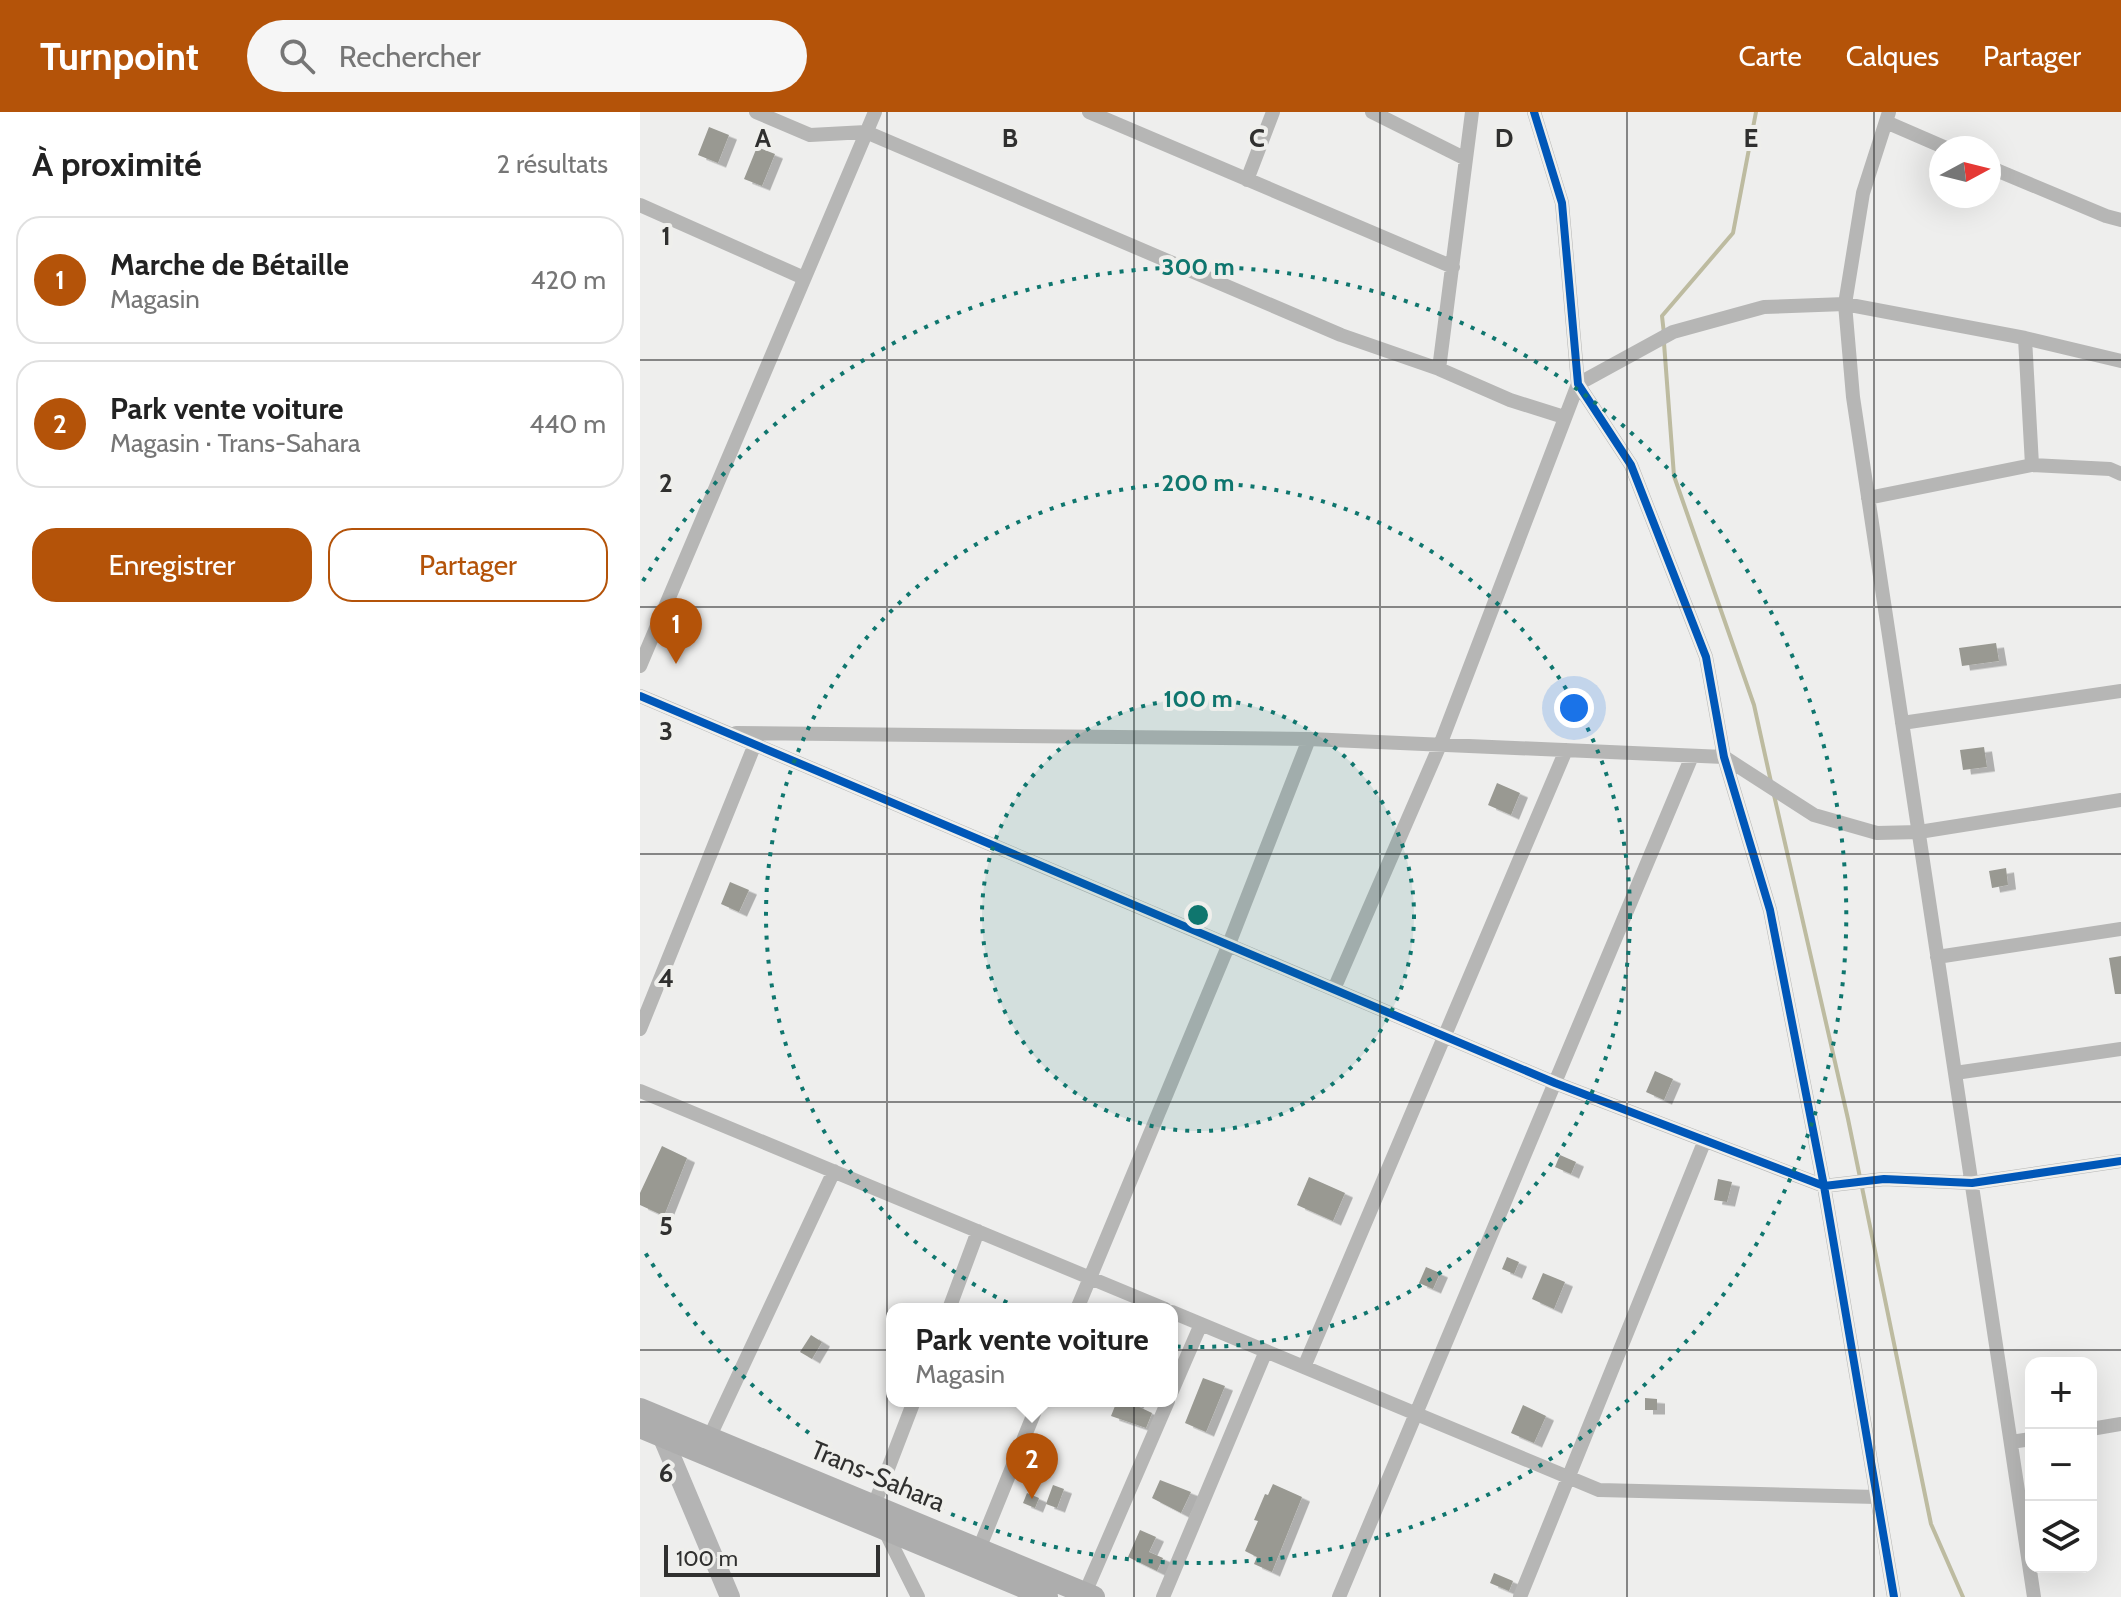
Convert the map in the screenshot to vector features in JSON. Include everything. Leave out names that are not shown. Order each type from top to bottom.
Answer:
[{"type":"main road","name":"Trans-Sahara","points":[[649,1422],[710,1436],[875,1519],[979,1549],[1090,1595]]},
{"type":"main road","name":"Trans-Sahara","points":[[649,1422],[1047,1597]]},
{"type":"street","points":[[756,112],[810,135],[866,132],[1341,335],[1439,369],[1510,400],[1564,417]]},
{"type":"street","points":[[640,666],[875,112]]},
{"type":"street","points":[[1089,112],[1453,267]]},
{"type":"street","points":[[1247,180],[1273,112]]},
{"type":"street","points":[[1372,112],[1466,159]]},
{"type":"street","points":[[1439,369],[1472,112]]},
{"type":"street","points":[[1334,989],[1440,745],[1578,384],[1562,203],[1534,112]]},
{"type":"street","points":[[1929,139],[1887,117],[1863,193],[1845,304],[1853,397],[2034,1597]]},
{"type":"street","points":[[2001,172],[2121,220]]},
{"type":"street","points":[[640,205],[804,278]]},
{"type":"street","points":[[1578,384],[1673,332],[1764,307],[1845,304],[2025,338],[2121,361]]},
{"type":"street","points":[[2025,338],[2032,465]]},
{"type":"street","points":[[1578,384],[1631,465],[1706,657],[1724,757],[1770,910],[1824,1186],[1894,1597]]},
{"type":"street","points":[[1868,498],[2032,465],[2110,469],[2121,474]]},
{"type":"street","points":[[1902,723],[2121,691]]},
{"type":"street","points":[[640,696],[1555,1083],[1824,1186],[1884,1179],[1972,1183],[2121,1161]]},
{"type":"street","points":[[726,732],[1309,739],[1724,757],[1814,815],[1877,833],[1919,832],[2121,800]]},
{"type":"street","points":[[1080,1303],[1229,944],[1309,739]]},
{"type":"street","points":[[640,1029],[755,744]]},
{"type":"street","points":[[1304,1367],[1566,750]]},
{"type":"street","points":[[1339,1597],[1692,756]]},
{"type":"street","points":[[1937,957],[2121,929]]},
{"type":"street","points":[[1955,1073],[2121,1049]]},
{"type":"street","points":[[640,1091],[1150,1303]]},
{"type":"street","points":[[1520,1597],[1705,1140]]},
{"type":"street","points":[[710,1436],[834,1171]]},
{"type":"street","points":[[951,1303],[978,1231]]},
{"type":"street","points":[[1178,1314],[1599,1490],[1876,1497]]},
{"type":"street","points":[[1178,1377],[1201,1324]]},
{"type":"street","points":[[1163,1597],[1266,1351]]},
{"type":"street","points":[[912,1407],[875,1519],[918,1597]]},
{"type":"street","points":[[979,1549],[1037,1407]]},
{"type":"street","points":[[1090,1595],[1166,1407]]},
{"type":"street","points":[[649,1422],[730,1597]]},
{"type":"street","points":[[2097,1428],[2121,1424]]},
{"type":"street","points":[[2011,1442],[2025,1440]]},
{"type":"building","points":[[709,127],[729,135],[718,163],[698,155]]},
{"type":"building","points":[[757,147],[775,154],[762,186],[744,179]]},
{"type":"building","points":[[1996,643],[1999,661],[1962,666],[1959,648]]},
{"type":"building","points":[[1984,747],[1987,767],[1963,770],[1960,750]]},
{"type":"building","points":[[1497,783],[1520,793],[1511,815],[1488,805]]},
{"type":"building","points":[[2006,868],[2008,885],[1992,888],[1989,871]]},
{"type":"building","points":[[730,882],[749,890],[739,912],[721,904]]},
{"type":"building","points":[[2121,956],[2121,994],[2115,994],[2109,958]]},
{"type":"building","points":[[1655,1071],[1673,1079],[1664,1100],[1646,1092]]},
{"type":"building","points":[[662,1146],[687,1158],[664,1216],[640,1205],[640,1193]]},
{"type":"building","points":[[1560,1155],[1576,1162],[1571,1174],[1555,1167]]},
{"type":"building","points":[[1309,1177],[1345,1193],[1333,1221],[1297,1205]]},
{"type":"building","points":[[1718,1179],[1732,1182],[1727,1202],[1714,1200]]},
{"type":"building","points":[[1507,1257],[1519,1262],[1514,1274],[1502,1269]]},
{"type":"building","points":[[1426,1267],[1440,1273],[1433,1289],[1419,1283]]},
{"type":"building","points":[[1543,1273],[1565,1282],[1554,1309],[1532,1299]]},
{"type":"building","points":[[811,1335],[822,1342],[812,1359],[800,1352]]},
{"type":"building","points":[[1203,1378],[1225,1386],[1206,1432],[1185,1423]]},
{"type":"building","points":[[1645,1398],[1657,1399],[1657,1410],[1645,1410]]},
{"type":"building","points":[[1523,1405],[1546,1416],[1534,1443],[1511,1433]]},
{"type":"building","points":[[1115,1407],[1139,1407],[1152,1413],[1146,1428],[1111,1416]]},
{"type":"building","points":[[1160,1480],[1191,1492],[1181,1513],[1152,1498]]},
{"type":"building","points":[[1273,1484],[1302,1497],[1272,1572],[1254,1564],[1257,1557],[1245,1551],[1258,1521],[1254,1520],[1265,1494],[1268,1495]]},
{"type":"building","points":[[1053,1485],[1064,1489],[1057,1508],[1046,1504]]},
{"type":"building","points":[[1027,1493],[1039,1498],[1035,1508],[1023,1503]]},
{"type":"building","points":[[1140,1530],[1156,1537],[1149,1552],[1163,1558],[1157,1571],[1128,1557]]},
{"type":"building","points":[[1494,1573],[1513,1581],[1509,1591],[1490,1583]]},
{"type":"waterway","points":[[1664,334],[1662,316],[1733,233],[1756,112]]},
{"type":"waterway","points":[[1664,343],[1674,476],[1754,705],[1771,782]]},
{"type":"waterway","points":[[1774,795],[1848,1119],[1931,1524],[1963,1597]]},
{"type":"cycle path","points":[[1534,112],[1562,203],[1578,384],[1631,465],[1706,657],[1724,757],[1770,910],[1824,1186],[1894,1597]]},
{"type":"cycle path","points":[[640,696],[1555,1083],[1824,1186],[1884,1179],[1972,1183],[2121,1161]]},
{"type":"place","name":"Marche de Bétaille","points":[[676,664]]},
{"type":"place","name":"Park vente voiture","points":[[1032,1499]]}]
